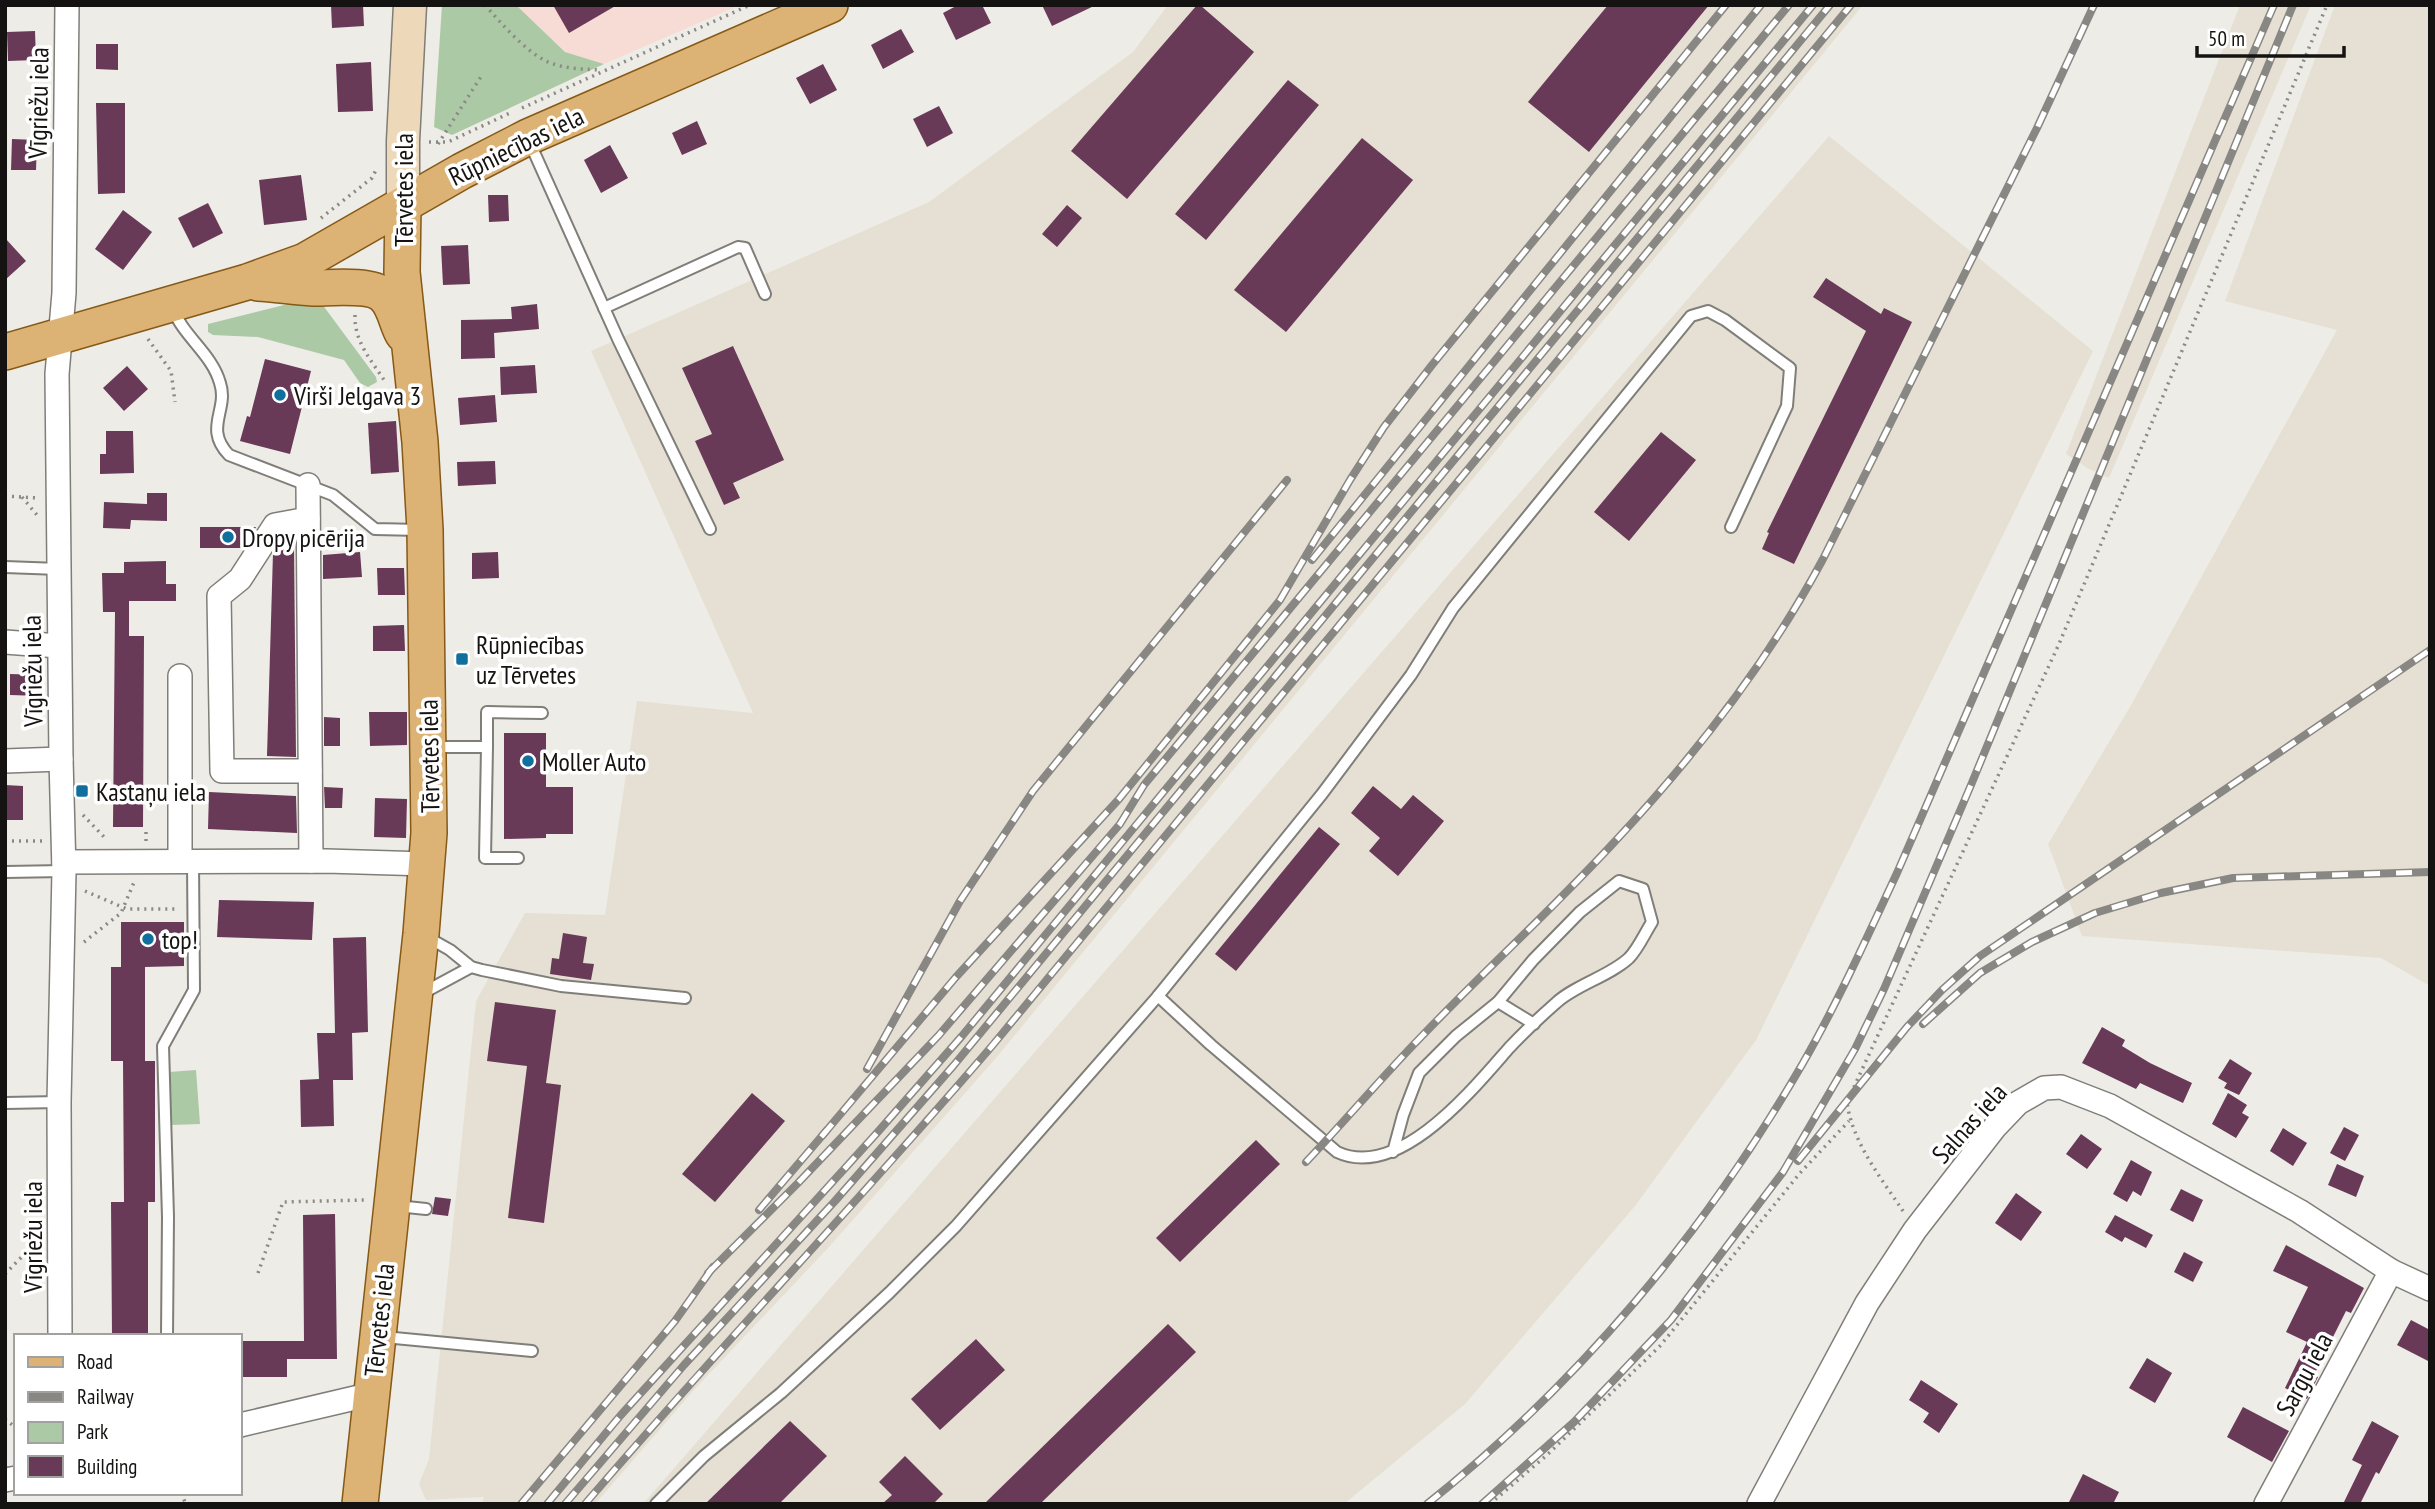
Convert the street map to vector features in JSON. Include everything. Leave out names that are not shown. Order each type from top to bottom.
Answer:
[{"type":"main road","name":"Tērvetes iela","points":[[360,1504],[378,1337],[381,1203],[413,998],[429,832],[425,530],[420,442],[402,272],[402,141],[410,5]]},
{"type":"main road","name":"Rūpniecības iela","points":[[5,352],[247,282],[305,261],[462,171],[528,137],[817,8]]},
{"type":"main road","points":[[247,282],[378,291],[386,297],[409,344]]},
{"type":"street","name":"Vīgriežu iela","points":[[60,1334],[59,1102],[64,858],[57,374],[64,293],[67,5]]},
{"type":"street","points":[[308,485],[312,861]]},
{"type":"street","points":[[308,519],[275,525],[240,579],[219,596],[222,771],[310,771]]},
{"type":"street","points":[[5,642],[59,646]]},
{"type":"street","points":[[180,676],[186,861]]},
{"type":"street","points":[[5,761],[61,759]]},
{"type":"street","points":[[64,858],[133,867],[186,861],[426,864]]},
{"type":"street","name":"Salnas iela","points":[[1759,1504],[1867,1303],[1915,1230],[1995,1127],[2018,1103],[2045,1088],[2061,1087],[2110,1106],[2287,1204],[2391,1270],[2430,1289]]},
{"type":"street","name":"Sargu iela","points":[[2266,1504],[2391,1270]]},
{"type":"street","points":[[242,1425],[372,1394]]},
{"type":"lane","points":[[528,137],[604,307],[710,529]]},
{"type":"lane","points":[[604,307],[738,247],[745,248],[765,294]]},
{"type":"lane","points":[[171,303],[178,321],[205,355],[222,385],[217,436],[219,445],[229,455],[333,495],[375,529],[425,530]]},
{"type":"lane","points":[[656,1504],[704,1456],[791,1384],[946,1235],[1158,996],[1322,794],[1411,675],[1453,608],[1690,316],[1708,311],[1725,320],[1790,368],[1787,406],[1731,527]]},
{"type":"lane","points":[[5,567],[59,569]]},
{"type":"lane","points":[[518,858],[485,858],[488,712],[542,713]]},
{"type":"lane","points":[[429,747],[487,747]]},
{"type":"lane","points":[[5,872],[64,858]]},
{"type":"lane","points":[[167,1334],[168,1217],[163,1046],[194,990],[193,909],[186,861]]},
{"type":"lane","points":[[1158,996],[1337,1152],[1349,1158],[1394,1152],[1426,1132],[1470,1093],[1512,1045],[1558,1000],[1629,958],[1652,922],[1643,889],[1619,881],[1580,912],[1533,960],[1498,1002],[1419,1073],[1403,1115],[1394,1152]]},
{"type":"lane","points":[[421,934],[450,950],[471,967],[561,986],[685,998]]},
{"type":"lane","points":[[413,998],[471,967]]},
{"type":"lane","points":[[1498,1002],[1534,1024]]},
{"type":"lane","points":[[5,1103],[59,1102]]},
{"type":"lane","points":[[381,1203],[426,1209]]},
{"type":"lane","points":[[378,1337],[532,1351]]},
{"type":"path","points":[[485,5],[520,41],[545,61],[575,68],[602,70]]},
{"type":"path","points":[[429,142],[448,142],[750,5]]},
{"type":"path","points":[[1915,1230],[1874,1168],[1850,1120],[1847,1102],[2059,645],[2327,5]]},
{"type":"path","points":[[438,144],[482,75]]},
{"type":"path","points":[[339,206],[372,178],[377,171],[378,160]]},
{"type":"path","points":[[142,331],[171,371],[175,401]]},
{"type":"path","points":[[5,496],[43,499]]},
{"type":"path","points":[[22,497],[43,522]]},
{"type":"path","points":[[73,808],[133,867],[125,908],[121,914],[82,943]]},
{"type":"path","points":[[5,841],[64,858]]},
{"type":"path","points":[[84,889],[125,908],[193,909]]},
{"type":"path","points":[[1490,1504],[1547,1455],[1660,1346],[1800,1173],[1850,1120]]},
{"type":"path","points":[[258,1273],[283,1202],[381,1203]]},
{"type":"path","points":[[5,1274],[38,1240]]},
{"type":"shaded area","points":[[516,5],[740,5],[604,64],[565,52]]},
{"type":"shaded area","points":[[1168,5],[1863,5],[996,1058],[829,1247],[693,1391],[595,1504],[482,1504],[484,1497],[426,1500],[419,1484],[429,1459],[476,1001],[525,913],[605,915],[637,701],[753,713],[591,351],[929,202],[1133,52]]},
{"type":"shaded area","points":[[2240,5],[2311,5],[2109,478],[2066,454]]},
{"type":"shaded area","points":[[2335,5],[2430,5],[2430,986],[2381,958],[2082,936],[2048,844],[2130,707],[2337,330],[2225,301]]},
{"type":"shaded area","points":[[1829,136],[2093,351],[1756,1040],[1635,1206],[1465,1404],[1344,1504],[643,1504]]},
{"type":"green space","points":[[442,5],[516,5],[565,52],[604,64],[452,135],[434,127]]},
{"type":"green space","points":[[292,303],[322,304],[377,382],[368,387],[360,383],[344,360],[258,337],[213,335],[208,332],[208,324]]},
{"type":"green space","points":[[196,1070],[200,1124],[171,1125],[169,1072]]},
{"type":"building","points":[[331,5],[363,5],[364,26],[332,28]]},
{"type":"building","points":[[553,5],[617,5],[569,33]]},
{"type":"building","points":[[958,5],[982,5],[991,23],[956,40],[943,13]]},
{"type":"building","points":[[1042,5],[1096,5],[1052,26]]},
{"type":"building","points":[[1197,5],[1254,52],[1127,199],[1071,151]]},
{"type":"building","points":[[1608,5],[1709,5],[1589,152],[1528,102]]},
{"type":"building","points":[[901,29],[914,52],[883,69],[871,45]]},
{"type":"building","points":[[35,31],[36,60],[8,61],[7,32]]},
{"type":"building","points":[[96,44],[118,44],[118,70],[96,69]]},
{"type":"building","points":[[371,62],[373,111],[338,112],[336,64]]},
{"type":"building","points":[[823,64],[837,90],[810,104],[796,78]]},
{"type":"building","points":[[1288,80],[1319,105],[1206,240],[1175,214]]},
{"type":"building","points":[[96,103],[125,103],[125,193],[98,194]]},
{"type":"building","points":[[939,106],[953,133],[927,147],[913,119]]},
{"type":"building","points":[[697,121],[707,144],[682,155],[672,133]]},
{"type":"building","points":[[1362,138],[1413,180],[1286,332],[1234,290]]},
{"type":"building","points":[[12,139],[37,140],[36,170],[11,170]]},
{"type":"building","points":[[610,145],[628,178],[601,193],[584,160]]},
{"type":"building","points":[[301,175],[307,220],[264,225],[259,180]]},
{"type":"building","points":[[488,195],[508,195],[509,221],[489,222]]},
{"type":"building","points":[[208,203],[223,233],[193,248],[178,218]]},
{"type":"building","points":[[1067,205],[1082,218],[1057,247],[1042,234]]},
{"type":"building","points":[[123,210],[152,232],[123,270],[95,249]]},
{"type":"building","points":[[5,238],[26,261],[5,280]]},
{"type":"building","points":[[468,245],[470,284],[443,285],[441,246]]},
{"type":"building","points":[[1826,278],[1881,314],[1884,308],[1912,322],[1794,564],[1762,549],[1769,533],[1767,532],[1866,331],[1813,297]]},
{"type":"building","points":[[537,304],[539,329],[494,333],[495,358],[461,359],[461,320],[512,319],[511,307]]},
{"type":"building","points":[[733,346],[784,460],[733,483],[740,498],[724,505],[695,441],[712,434],[682,368]]},
{"type":"building","points":[[265,359],[311,371],[290,454],[240,441],[247,416],[250,417]]},
{"type":"building","points":[[535,365],[537,393],[501,395],[500,367]]},
{"type":"building","points":[[127,366],[148,389],[124,411],[103,388]]},
{"type":"building","points":[[495,395],[497,422],[460,425],[458,398]]},
{"type":"building","points":[[396,421],[399,472],[371,474],[368,423]]},
{"type":"building","points":[[106,431],[133,431],[134,473],[100,474],[100,454],[106,454]]},
{"type":"building","points":[[1661,432],[1696,460],[1629,541],[1594,512]]},
{"type":"building","points":[[495,461],[496,484],[458,486],[457,462]]},
{"type":"building","points":[[147,493],[167,493],[167,521],[131,520],[130,529],[103,528],[104,502],[147,504]]},
{"type":"building","name":"Dropy picērija","points":[[200,527],[256,527],[244,548],[200,548]]},
{"type":"building","points":[[280,542],[294,543],[296,757],[267,756],[273,553]]},
{"type":"building","points":[[360,552],[362,577],[323,579],[323,555]]},
{"type":"building","points":[[498,552],[499,578],[472,579],[472,553]]},
{"type":"building","points":[[166,561],[166,584],[176,584],[176,601],[129,601],[129,636],[144,636],[143,827],[113,827],[115,612],[103,612],[102,573],[124,573],[124,562]]},
{"type":"building","points":[[377,568],[404,568],[405,595],[378,595]]},
{"type":"building","points":[[404,625],[405,651],[373,651],[373,626]]},
{"type":"building","points":[[10,674],[42,675],[41,696],[10,695]]},
{"type":"building","points":[[369,712],[407,712],[407,745],[370,746]]},
{"type":"building","points":[[324,717],[340,718],[340,746],[324,746]]},
{"type":"building","points":[[504,733],[546,733],[546,787],[573,787],[573,834],[504,839]]},
{"type":"building","points":[[5,785],[23,786],[23,820],[5,820]]},
{"type":"building","points":[[1373,786],[1401,809],[1413,795],[1444,821],[1398,876],[1369,851],[1380,838],[1351,813]]},
{"type":"building","points":[[324,787],[343,788],[342,808],[325,808]]},
{"type":"building","points":[[209,792],[296,796],[297,833],[208,829]]},
{"type":"building","points":[[375,798],[407,799],[406,838],[374,837]]},
{"type":"building","points":[[1319,827],[1340,844],[1236,971],[1215,954]]},
{"type":"building","points":[[219,900],[314,902],[312,940],[217,937]]},
{"type":"building","points":[[121,922],[184,922],[184,966],[145,967],[145,1061],[155,1061],[155,1202],[148,1202],[148,1334],[112,1334],[111,1202],[124,1202],[123,1061],[111,1061],[111,967],[121,967]]},
{"type":"building","points":[[563,933],[587,937],[583,963],[594,964],[591,980],[550,974],[552,958],[559,959]]},
{"type":"building","points":[[366,937],[368,1032],[352,1033],[353,1080],[333,1080],[334,1126],[301,1127],[300,1080],[319,1079],[317,1033],[335,1033],[333,938]]},
{"type":"building","points":[[495,1002],[556,1010],[546,1083],[561,1085],[544,1223],[508,1218],[527,1066],[487,1061]]},
{"type":"building","points":[[2102,1027],[2125,1040],[2122,1046],[2192,1083],[2183,1103],[2140,1083],[2136,1089],[2082,1063]]},
{"type":"building","points":[[2230,1059],[2252,1073],[2239,1095],[2224,1088],[2227,1083],[2218,1078]]},
{"type":"building","points":[[752,1093],[785,1121],[715,1202],[682,1174]]},
{"type":"building","points":[[2228,1093],[2247,1105],[2242,1113],[2249,1117],[2236,1138],[2212,1124]]},
{"type":"building","points":[[2344,1127],[2359,1135],[2345,1161],[2330,1153]]},
{"type":"building","points":[[2283,1128],[2307,1143],[2293,1166],[2270,1151]]},
{"type":"building","points":[[2081,1134],[2102,1149],[2087,1169],[2066,1154]]},
{"type":"building","points":[[1256,1140],[1280,1164],[1180,1262],[1156,1238]]},
{"type":"building","points":[[2131,1160],[2152,1172],[2141,1196],[2133,1191],[2127,1202],[2113,1194]]},
{"type":"building","points":[[2337,1164],[2364,1176],[2356,1197],[2328,1185]]},
{"type":"building","points":[[2181,1189],[2203,1200],[2193,1222],[2170,1210]]},
{"type":"building","points":[[2016,1193],[2042,1212],[2021,1241],[1995,1223]]},
{"type":"building","points":[[435,1197],[451,1199],[448,1216],[432,1214]]},
{"type":"building","points":[[335,1214],[337,1359],[287,1359],[287,1377],[242,1377],[242,1341],[304,1341],[303,1215]]},
{"type":"building","points":[[2115,1215],[2153,1235],[2146,1248],[2125,1237],[2122,1242],[2105,1232]]},
{"type":"building","points":[[2286,1245],[2364,1288],[2351,1313],[2346,1311],[2314,1375],[2318,1377],[2307,1399],[2285,1388],[2307,1342],[2286,1332],[2308,1287],[2273,1271]]},
{"type":"building","points":[[2184,1252],[2203,1262],[2193,1282],[2174,1272]]},
{"type":"building","points":[[2411,1320],[2430,1330],[2430,1362],[2397,1345]]},
{"type":"building","points":[[1168,1324],[1196,1352],[1040,1504],[984,1504]]},
{"type":"building","points":[[976,1339],[1005,1370],[940,1430],[911,1399]]},
{"type":"building","points":[[2147,1358],[2172,1373],[2155,1403],[2129,1388]]},
{"type":"building","points":[[1921,1380],[1958,1404],[1939,1433],[1923,1422],[1929,1413],[1909,1400]]},
{"type":"building","points":[[2243,1407],[2289,1431],[2272,1462],[2227,1437]]},
{"type":"building","points":[[790,1421],[827,1456],[779,1504],[705,1504]]},
{"type":"building","points":[[2372,1421],[2399,1436],[2360,1504],[2343,1504],[2362,1465],[2352,1460]]},
{"type":"building","points":[[905,1456],[943,1494],[933,1504],[882,1504],[892,1495],[879,1482]]},
{"type":"building","points":[[2083,1474],[2119,1492],[2113,1504],[2068,1504]]},
{"type":"railway","points":[[822,1136],[956,977],[1119,799],[1280,600],[1384,427],[1726,5]]},
{"type":"railway","points":[[1312,560],[1761,5]]},
{"type":"railway","points":[[708,1273],[939,1035],[1120,824],[1144,785],[1789,5]]},
{"type":"railway","points":[[547,1504],[620,1416],[962,1036],[1813,5]]},
{"type":"railway","points":[[565,1504],[684,1365],[835,1201],[954,1065],[1830,5]]},
{"type":"railway","points":[[585,1504],[992,1046],[1851,5]]},
{"type":"railway","points":[[1306,1162],[1421,1037],[1619,837],[1704,739],[1755,669],[1823,559],[2037,128],[2094,5]]},
{"type":"railway","points":[[1427,1504],[1536,1408],[1636,1301],[1725,1186],[1816,1040],[1897,873],[2274,5]]},
{"type":"railway","points":[[1482,1504],[1574,1422],[1671,1320],[1783,1172],[1855,1049],[1884,989],[1971,785],[2293,5]]},
{"type":"railway","points":[[867,1069],[960,901],[1033,791],[1287,480]]},
{"type":"railway","points":[[1798,1161],[1907,1027],[1942,990],[1980,956],[2430,650]]},
{"type":"railway","points":[[1923,1024],[1980,973],[2032,942],[2095,913],[2161,893],[2233,878],[2430,872]]},
{"type":"railway","points":[[759,1210],[827,1130]]},
{"type":"railway","points":[[521,1504],[675,1321],[713,1267]]},
{"type":"place","name":"Virši Jelgava 3","points":[[280,395]]},
{"type":"place","name":"Dropy picērija","points":[[228,537]]},
{"type":"place","name":"Rūpniecības uz Tērvetes","points":[[462,659]]},
{"type":"place","name":"Moller Auto","points":[[528,761]]},
{"type":"place","name":"Kastaņu iela","points":[[82,791]]},
{"type":"place","name":"top!","points":[[148,939]]}]
